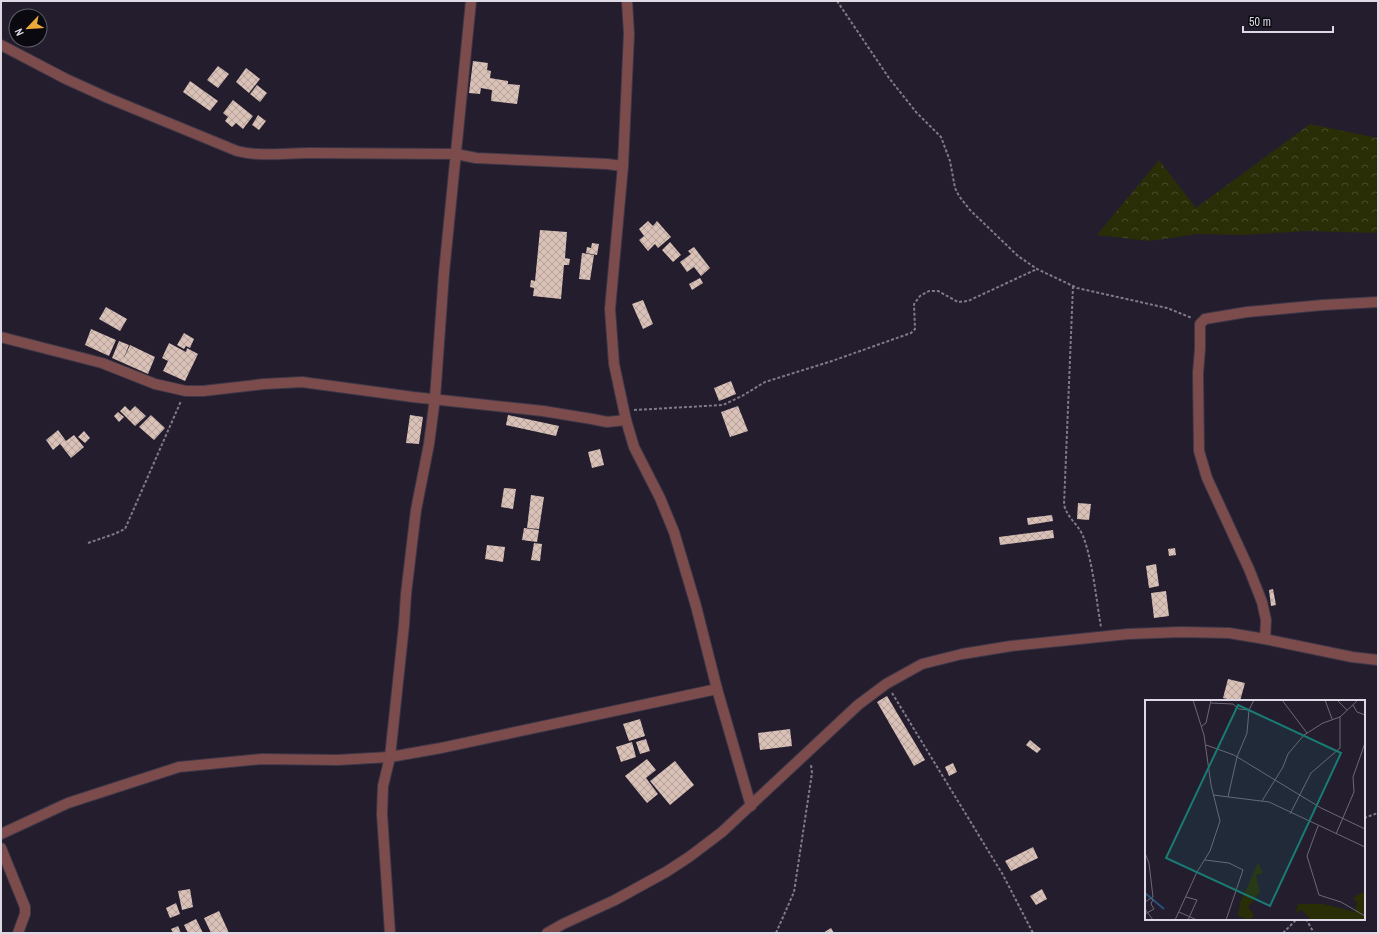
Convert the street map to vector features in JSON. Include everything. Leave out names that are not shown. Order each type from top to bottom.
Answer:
[{"type":"street","points":[[390,933],[382,814],[383,786],[390,757],[416,510],[429,444],[435,398],[444,273],[471,1]]},
{"type":"street","points":[[627,1],[629,34],[623,166],[610,310],[614,364],[625,415],[634,447],[660,498],[674,532],[751,806]]},
{"type":"street","points":[[1,44],[66,79],[108,98],[237,151],[249,154],[456,154],[476,158],[623,166]]},
{"type":"street","points":[[1265,639],[1266,620],[1262,602],[1250,569],[1207,478],[1199,451],[1198,373],[1200,324],[1205,319],[1247,312],[1378,302]]},
{"type":"street","points":[[1,337],[102,363],[155,384],[186,391],[203,391],[264,384],[302,382],[543,411],[607,422],[625,415]]},
{"type":"street","points":[[547,933],[615,900],[666,872],[722,832],[858,705],[886,684],[922,664],[938,659],[1011,646],[1102,636],[1181,632],[1229,633],[1265,639],[1327,653],[1378,660]]},
{"type":"street","points":[[1,834],[68,803],[179,767],[262,759],[337,760],[390,757],[441,748],[717,689]]},
{"type":"street","points":[[1,848],[25,907],[25,914],[18,933]]},
{"type":"path","points":[[837,1],[900,93],[916,112],[941,137],[952,170],[956,188],[963,202],[1018,256],[1037,269],[1077,288],[1167,308],[1191,317],[1200,324]]},
{"type":"path","points":[[625,415],[723,405],[742,396],[765,382],[832,361],[911,333],[914,329],[914,304],[920,296],[929,291],[938,291],[958,302],[968,301],[1037,269]]},
{"type":"path","points":[[1073,286],[1064,505],[1068,516],[1081,531],[1088,549],[1102,636]]},
{"type":"path","points":[[88,543],[114,534],[125,528],[186,391]]},
{"type":"path","points":[[886,684],[1003,875],[1033,933]]},
{"type":"path","points":[[776,933],[794,892],[812,773],[810,749]]},
{"type":"path","points":[[1365,818],[1378,813]]},
{"type":"path","points":[[1283,933],[1296,920]]},
{"type":"path","points":[[1307,920],[1314,933]]},
{"type":"green space","points":[[1310,124],[1378,138],[1378,233],[1306,231],[1242,235],[1197,234],[1150,241],[1097,235],[1159,160],[1196,208]]},
{"type":"building","points":[[473,61],[488,63],[487,70],[491,71],[490,78],[508,81],[508,84],[520,85],[517,104],[491,101],[492,90],[481,88],[480,94],[469,93]]},
{"type":"building","points":[[218,66],[229,74],[218,88],[207,80]]},
{"type":"building","points":[[246,68],[260,79],[249,93],[236,82]]},
{"type":"building","points":[[190,81],[218,101],[210,111],[183,92]]},
{"type":"building","points":[[257,85],[267,93],[260,102],[250,94]]},
{"type":"building","points":[[233,100],[253,116],[243,129],[236,123],[232,127],[225,121],[228,117],[223,113]]},
{"type":"building","points":[[258,115],[266,121],[259,130],[252,125]]},
{"type":"building","points":[[648,221],[653,226],[657,221],[671,237],[658,248],[655,244],[648,251],[639,240],[644,236],[639,229]]},
{"type":"building","points":[[540,230],[567,232],[565,258],[570,259],[569,265],[564,265],[561,299],[533,296],[534,288],[530,287],[531,280],[535,281]]},
{"type":"building","points":[[670,242],[681,255],[673,262],[662,250]]},
{"type":"building","points":[[592,243],[599,244],[597,255],[586,253],[587,247],[591,248]]},
{"type":"building","points":[[694,247],[710,268],[701,276],[694,267],[687,272],[680,262],[691,254],[688,251]]},
{"type":"building","points":[[582,253],[594,255],[590,280],[579,279]]},
{"type":"building","points":[[700,278],[703,283],[692,290],[689,284]]},
{"type":"building","points":[[643,300],[653,324],[643,329],[632,304]]},
{"type":"building","points":[[106,307],[127,319],[120,331],[99,319]]},
{"type":"building","points":[[91,329],[116,340],[109,356],[85,345]]},
{"type":"building","points":[[184,333],[194,339],[190,348],[186,346],[184,349],[177,345]]},
{"type":"building","points":[[119,341],[129,345],[123,360],[130,345],[155,357],[148,374],[112,358]]},
{"type":"building","points":[[169,343],[186,352],[187,348],[198,354],[185,381],[163,371],[168,361],[162,358]]},
{"type":"building","points":[[731,381],[736,394],[719,401],[714,388]]},
{"type":"building","points":[[125,406],[130,411],[135,406],[146,416],[135,426],[120,411]]},
{"type":"building","points":[[738,406],[748,431],[730,437],[721,412]]},
{"type":"building","points":[[118,412],[124,417],[119,422],[114,416]]},
{"type":"building","points":[[151,415],[165,428],[154,440],[139,427]]},
{"type":"building","points":[[410,415],[423,417],[419,444],[406,443]]},
{"type":"building","points":[[508,415],[559,426],[556,436],[506,425]]},
{"type":"building","points":[[58,430],[66,441],[74,435],[84,447],[71,458],[60,444],[53,450],[46,440]]},
{"type":"building","points":[[84,431],[90,438],[85,443],[78,437]]},
{"type":"building","points":[[600,449],[604,465],[592,468],[588,452]]},
{"type":"building","points":[[504,488],[516,489],[513,509],[501,507]]},
{"type":"building","points":[[531,495],[544,497],[539,529],[527,528]]},
{"type":"building","points":[[1078,503],[1091,504],[1089,520],[1077,519]]},
{"type":"building","points":[[1052,515],[1053,521],[1028,525],[1027,518]]},
{"type":"building","points":[[524,528],[539,530],[537,542],[522,540]]},
{"type":"building","points":[[1053,530],[1054,538],[1000,545],[999,537]]},
{"type":"building","points":[[534,543],[542,544],[540,561],[531,560]]},
{"type":"building","points":[[487,545],[505,547],[503,562],[485,559]]},
{"type":"building","points":[[1175,548],[1176,555],[1169,556],[1168,549]]},
{"type":"building","points":[[1156,564],[1159,586],[1149,588],[1146,566]]},
{"type":"building","points":[[1273,589],[1276,605],[1271,606],[1269,590]]},
{"type":"building","points":[[1166,591],[1169,616],[1154,618],[1151,593]]},
{"type":"building","points":[[1228,679],[1245,683],[1240,700],[1223,698]]},
{"type":"building","points":[[887,696],[925,760],[914,766],[877,702]]},
{"type":"building","points":[[640,719],[645,736],[629,741],[623,724]]},
{"type":"building","points":[[790,729],[792,746],[760,750],[758,733]]},
{"type":"building","points":[[646,739],[650,751],[640,754],[636,742]]},
{"type":"building","points":[[1030,740],[1041,749],[1037,753],[1026,745]]},
{"type":"building","points":[[632,742],[636,757],[621,762],[616,747]]},
{"type":"building","points":[[647,759],[656,770],[646,778],[658,794],[647,803],[625,776]]},
{"type":"building","points":[[675,761],[694,785],[670,805],[650,781]]},
{"type":"building","points":[[953,763],[957,772],[949,776],[945,767]]},
{"type":"building","points":[[1033,847],[1038,858],[1011,871],[1005,861]]},
{"type":"building","points":[[190,889],[193,907],[182,910],[178,891]]},
{"type":"building","points":[[1042,889],[1047,899],[1036,905],[1030,896]]},
{"type":"building","points":[[176,903],[180,914],[170,918],[166,908]]},
{"type":"building","points":[[219,911],[229,933],[211,933],[204,918]]},
{"type":"building","points":[[196,919],[203,933],[188,933],[184,925]]},
{"type":"building","points":[[178,926],[181,933],[173,933],[171,929]]},
{"type":"building","points":[[831,928],[834,933],[823,933]]}]
